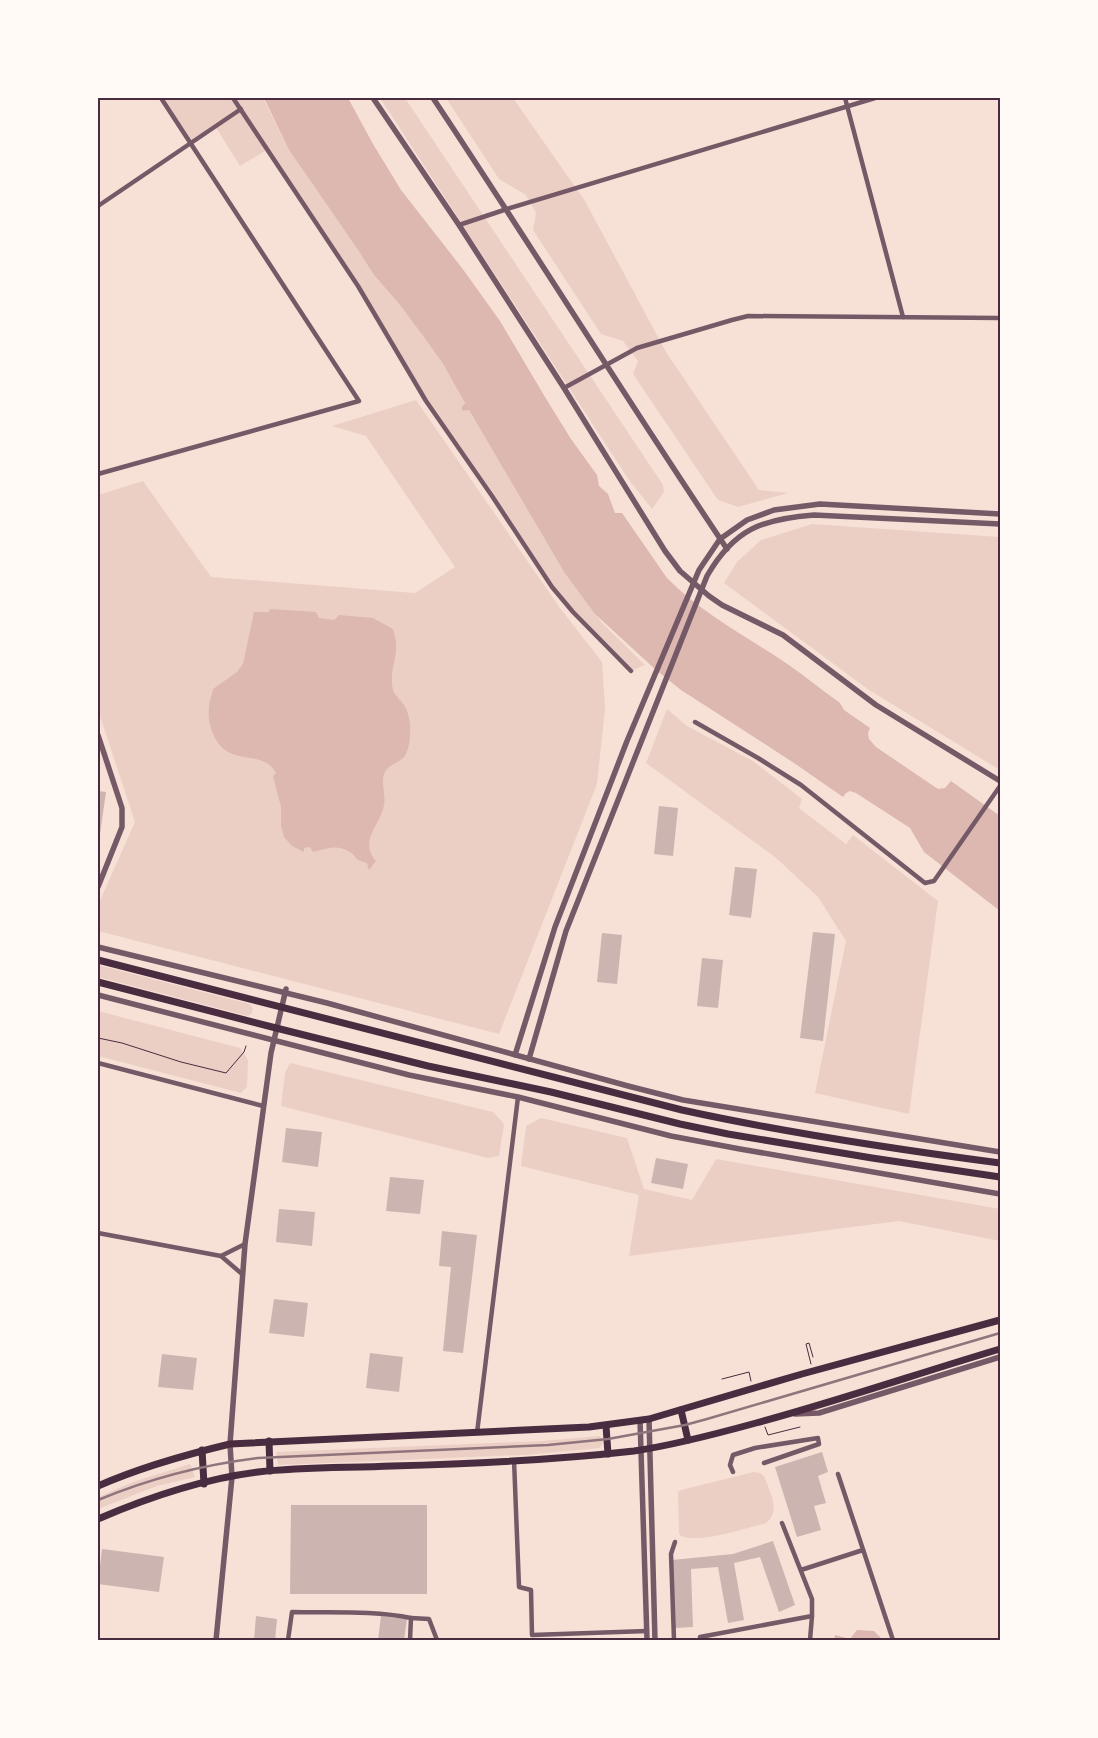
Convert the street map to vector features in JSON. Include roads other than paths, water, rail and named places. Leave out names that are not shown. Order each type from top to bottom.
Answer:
[{"type":"main road","points":[[98,960],[624,1096],[736,1122],[875,1146],[1000,1163]]},
{"type":"main road","points":[[98,982],[428,1066],[551,1092],[690,1126],[863,1156],[1000,1177]]},
{"type":"main road","points":[[98,1486],[133,1471],[202,1450],[230,1444],[606,1426],[649,1419],[802,1374],[1000,1320]]},
{"type":"main road","points":[[98,1519],[174,1490],[270,1471],[514,1460],[642,1450],[791,1414],[930,1369],[1000,1349]]},
{"type":"main road","points":[[680,1410],[688,1440]]},
{"type":"main road","points":[[606,1426],[608,1454]]},
{"type":"main road","points":[[269,1441],[270,1471]]},
{"type":"main road","points":[[202,1450],[204,1484]]},
{"type":"street","points":[[98,474],[359,401],[161,98]]},
{"type":"street","points":[[233,98],[358,286],[426,401],[552,587],[573,612],[631,671]]},
{"type":"street","points":[[372,98],[458,225],[564,388],[665,551],[680,571],[722,605],[783,635],[876,705],[1000,782]]},
{"type":"street","points":[[432,98],[507,209],[606,365],[727,549]]},
{"type":"street","points":[[845,98],[903,317]]},
{"type":"street","points":[[458,225],[875,98]]},
{"type":"street","points":[[98,206],[241,109]]},
{"type":"street","points":[[564,388],[637,348],[748,316],[1000,318]]},
{"type":"street","points":[[515,1055],[554,927],[699,570],[720,539],[747,520],[774,510],[820,504],[1000,514]]},
{"type":"street","points":[[529,1059],[566,931],[655,704],[707,576],[715,562],[746,532],[770,521],[789,517],[814,515],[1000,524]]},
{"type":"street","points":[[695,722],[801,785],[925,883],[934,880],[1000,786]]},
{"type":"street","points":[[98,735],[119,797],[123,816],[122,827],[98,887]]},
{"type":"street","points":[[98,946],[285,991],[683,1100],[1000,1152]]},
{"type":"street","points":[[216,1640],[232,1477],[230,1444],[245,1244],[273,1041],[285,991]]},
{"type":"street","points":[[98,995],[409,1075],[518,1097],[671,1136],[1000,1194]]},
{"type":"street","points":[[98,1063],[263,1106]]},
{"type":"street","points":[[477,1433],[518,1097]]},
{"type":"street","points":[[98,1233],[222,1256],[242,1274]]},
{"type":"street","points":[[222,1256],[245,1244]]},
{"type":"street","points":[[791,1414],[820,1413],[1000,1358]]},
{"type":"street","points":[[649,1419],[655,1640]]},
{"type":"street","points":[[640,1420],[647,1640]]},
{"type":"street","points":[[733,1472],[730,1465],[733,1455],[755,1448],[818,1438],[819,1444],[764,1463]]},
{"type":"street","points":[[514,1460],[519,1587],[531,1590],[532,1635],[647,1631]]},
{"type":"street","points":[[838,1474],[893,1640]]},
{"type":"street","points":[[782,1523],[812,1598],[810,1640]]},
{"type":"street","points":[[674,1640],[671,1554],[676,1542]]},
{"type":"street","points":[[801,1570],[863,1550]]},
{"type":"street","points":[[288,1640],[292,1612],[394,1614],[411,1618],[430,1619],[437,1640]]},
{"type":"street","points":[[700,1637],[812,1616]]},
{"type":"street","points":[[410,1640],[411,1618]]},
{"type":"railway","points":[[98,1500],[176,1473],[216,1464],[258,1458],[548,1445],[608,1439],[685,1425],[1000,1333]]}]
